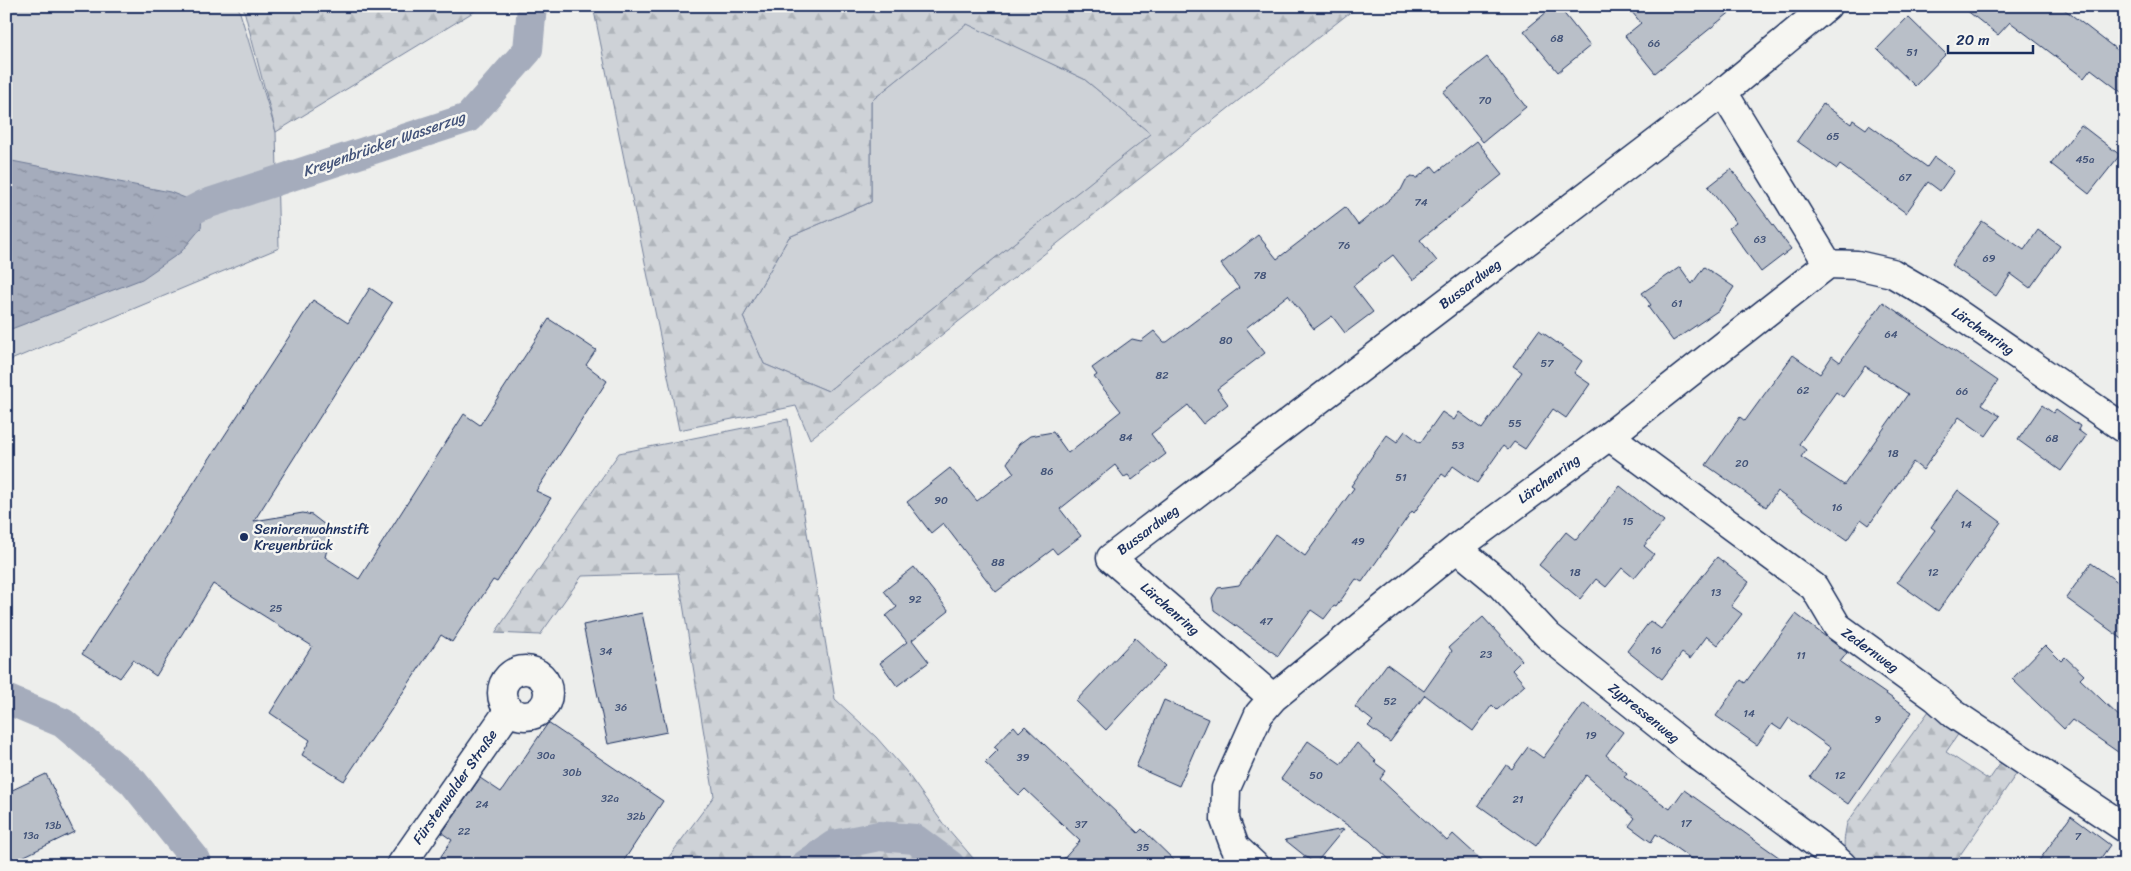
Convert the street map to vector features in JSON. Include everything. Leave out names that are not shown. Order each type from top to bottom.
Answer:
[{"type":"street","name":"Bussardweg","points":[[1111,558],[1723,92],[1827,6]]},
{"type":"street","points":[[1723,92],[1828,264]]},
{"type":"street","name":"Lärchenring","points":[[1254,865],[1235,847],[1225,820],[1226,788],[1258,714],[1273,698],[1457,548],[1608,436],[1828,264],[1857,265],[1892,273],[1935,298],[2125,429]]},
{"type":"street","name":"Zedernweg","points":[[1608,436],[1814,587],[1837,626],[1936,698],[1954,714],[2125,828]]},
{"type":"street","name":"Zypressenweg","points":[[1457,548],[1499,583],[1548,636],[1684,745],[1824,848],[1842,865]]},
{"type":"street","name":"Lärchenring","points":[[1111,558],[1273,698]]},
{"type":"street","name":"Fürstenwalder Straße","points":[[401,865],[509,710]]},
{"type":"green space","points":[[6,6],[238,6],[276,132],[279,248],[6,362]]},
{"type":"green space","points":[[243,6],[483,6],[276,132]]},
{"type":"green space","points":[[593,6],[1358,6],[810,439],[796,406],[679,430]],"holes":[[[967,24],[1084,79],[1151,134],[828,391],[764,364],[743,317],[789,237],[871,202],[871,101]]]},
{"type":"green space","points":[[967,23],[1084,79],[1152,134],[828,391],[764,364],[743,317],[789,237],[871,202],[871,101]]},
{"type":"green space","points":[[788,419],[835,699],[876,737],[905,770],[942,822],[979,865],[663,865],[714,796],[678,573],[582,576],[540,635],[495,633],[619,453]]},
{"type":"green space","points":[[1929,711],[1959,733],[1946,752],[1989,780],[2002,761],[2017,773],[1953,865],[1855,865],[1847,856],[1844,846],[1847,823]]},
{"type":"water","points":[[6,161],[170,192],[203,205],[201,228],[181,252],[142,279],[6,331]]},
{"type":"building","points":[[1554,6],[1558,6],[1590,46],[1558,72],[1524,31]]},
{"type":"building","points":[[1627,6],[1738,6],[1655,73],[1625,36],[1641,23]]},
{"type":"building","points":[[1961,6],[2060,6],[2125,56],[2125,95],[2091,69],[2084,78],[2010,22],[1998,35]]},
{"type":"building","points":[[1908,17],[1946,54],[1915,86],[1877,49]]},
{"type":"building","points":[[1487,57],[1526,107],[1483,142],[1443,92]]},
{"type":"building","points":[[1823,104],[1851,124],[1853,120],[1866,129],[1869,125],[1927,167],[1934,157],[1954,171],[1940,191],[1928,182],[1906,213],[1840,165],[1837,169],[1797,141]]},
{"type":"building","points":[[2081,125],[2120,155],[2089,194],[2051,164]]},
{"type":"building","points":[[1477,141],[1503,174],[1420,240],[1437,261],[1413,280],[1393,255],[1353,286],[1373,312],[1345,333],[1332,316],[1314,329],[1288,295],[1246,328],[1265,353],[1217,389],[1228,404],[1203,424],[1188,405],[1151,434],[1166,454],[1132,480],[1128,475],[1124,477],[1115,465],[1060,509],[1081,536],[1057,554],[1053,549],[996,592],[943,523],[931,533],[907,502],[950,468],[977,501],[1014,473],[1007,463],[1019,444],[1030,436],[1053,432],[1068,453],[1121,411],[1094,377],[1097,375],[1092,368],[1132,339],[1141,341],[1154,331],[1164,342],[1167,342],[1239,288],[1221,264],[1258,235],[1277,259],[1345,207],[1358,225],[1401,190],[1406,180],[1411,177],[1417,178],[1432,166],[1437,172]]},
{"type":"building","points":[[1731,169],[1791,249],[1761,272],[1729,228],[1736,223],[1708,187]]},
{"type":"building","points":[[1982,221],[2024,250],[2038,230],[2060,246],[2030,288],[2011,274],[1996,296],[1951,265]]},
{"type":"building","points":[[1680,267],[1692,284],[1704,267],[1734,287],[1719,310],[1673,341],[1648,307],[1651,305],[1642,293]]},
{"type":"building","name":"Seniorenwohnstift Kreyenbrück","points":[[370,288],[392,303],[254,521],[303,513],[312,515],[325,525],[329,533],[325,557],[359,579],[464,414],[480,425],[549,319],[596,350],[586,365],[607,381],[536,491],[551,498],[497,582],[493,580],[452,642],[441,635],[344,781],[302,755],[310,740],[270,713],[312,646],[213,584],[156,676],[133,660],[120,678],[82,654],[313,300],[348,323]]},
{"type":"building","points":[[1883,302],[1998,381],[1982,404],[2000,416],[1986,436],[1959,417],[1923,470],[1913,462],[1869,525],[1861,519],[1847,540],[1777,491],[1766,507],[1706,465],[1740,417],[1745,421],[1793,355],[1820,374],[1832,356],[1840,362]],"holes":[[[1865,366],[1908,394],[1844,485],[1801,457],[1806,450],[1799,444],[1836,392],[1843,397]]]},
{"type":"building","points":[[1539,330],[1582,361],[1574,373],[1590,384],[1566,418],[1553,409],[1525,449],[1514,442],[1508,450],[1503,446],[1477,483],[1453,466],[1446,477],[1442,474],[1414,513],[1412,511],[1362,582],[1356,579],[1336,607],[1334,606],[1324,619],[1311,610],[1278,656],[1214,610],[1212,598],[1218,588],[1239,585],[1275,534],[1305,556],[1354,488],[1351,486],[1387,435],[1397,442],[1405,431],[1420,443],[1442,412],[1454,420],[1459,412],[1482,429],[1522,372],[1513,366]]},
{"type":"building","points":[[2042,405],[2053,413],[2056,409],[2080,426],[2078,430],[2086,436],[2061,471],[2018,440]]},
{"type":"building","points":[[1620,486],[1664,521],[1644,546],[1654,554],[1634,578],[1622,568],[1606,587],[1596,579],[1580,599],[1539,565],[1566,532],[1576,540]]},
{"type":"building","points":[[1958,490],[2001,522],[1938,611],[1897,582],[1935,530],[1931,527]]},
{"type":"building","points":[[1717,557],[1749,582],[1731,606],[1742,614],[1718,645],[1707,636],[1690,659],[1682,653],[1662,679],[1627,651],[1650,621],[1661,629]]},
{"type":"building","points":[[2091,563],[2125,587],[2125,641],[2066,598]]},
{"type":"building","points":[[914,567],[949,611],[912,640],[929,662],[897,686],[880,663],[907,642],[886,616],[897,607],[884,591]]},
{"type":"building","points":[[642,613],[667,732],[608,744],[583,625]]},
{"type":"building","points":[[1796,614],[1847,653],[1840,662],[1912,712],[1848,804],[1810,777],[1831,748],[1789,718],[1781,730],[1772,724],[1757,745],[1716,716],[1741,680],[1745,683]]},
{"type":"building","points":[[1483,617],[1522,660],[1512,670],[1525,685],[1497,710],[1492,705],[1473,731],[1425,695],[1390,742],[1368,726],[1373,721],[1355,707],[1387,664],[1424,691],[1452,651],[1449,647]]},
{"type":"building","points":[[1135,638],[1165,666],[1106,730],[1076,701]]},
{"type":"building","points":[[2045,645],[2061,661],[2065,657],[2084,675],[2080,679],[2125,722],[2125,757],[2072,720],[2064,729],[2012,679]]},
{"type":"building","points":[[1164,700],[1208,719],[1179,786],[1136,767]]},
{"type":"building","points":[[1584,703],[1623,732],[1606,755],[1627,773],[1624,777],[1670,809],[1684,790],[1790,865],[1700,865],[1656,834],[1651,842],[1629,826],[1635,818],[1586,775],[1536,846],[1478,805],[1506,765],[1512,769],[1528,747],[1543,758]]},
{"type":"building","points":[[548,723],[663,801],[621,865],[435,865],[452,840],[442,833],[480,778],[501,792]]},
{"type":"building","points":[[1014,726],[1019,732],[1025,726],[1138,833],[1142,829],[1179,865],[1058,865],[1080,841],[1025,789],[1019,795],[985,763],[998,750],[994,747]]},
{"type":"building","points":[[1308,741],[1341,764],[1357,743],[1376,761],[1374,762],[1386,771],[1380,779],[1447,841],[1453,834],[1487,865],[1395,865],[1370,841],[1281,779]]},
{"type":"building","points":[[46,774],[74,832],[6,865],[6,793]]},
{"type":"building","points":[[2071,816],[2110,845],[2096,865],[2036,865]]},
{"type":"building","points":[[1344,829],[1315,864],[1285,840]]},
{"type":"waterway","name":"Kreyenbrücker Wasserzug","points":[[168,223],[203,205],[468,118],[528,50],[532,6]]},
{"type":"waterway","points":[[6,699],[63,723],[133,782],[196,860],[198,865]]},
{"type":"waterway","points":[[805,865],[834,845],[879,836],[915,839],[950,865]]},
{"type":"waterway","points":[[928,865],[936,854]]},
{"type":"place","name":"Seniorenwohnstift Kreyenbrück","points":[[244,537]]}]
